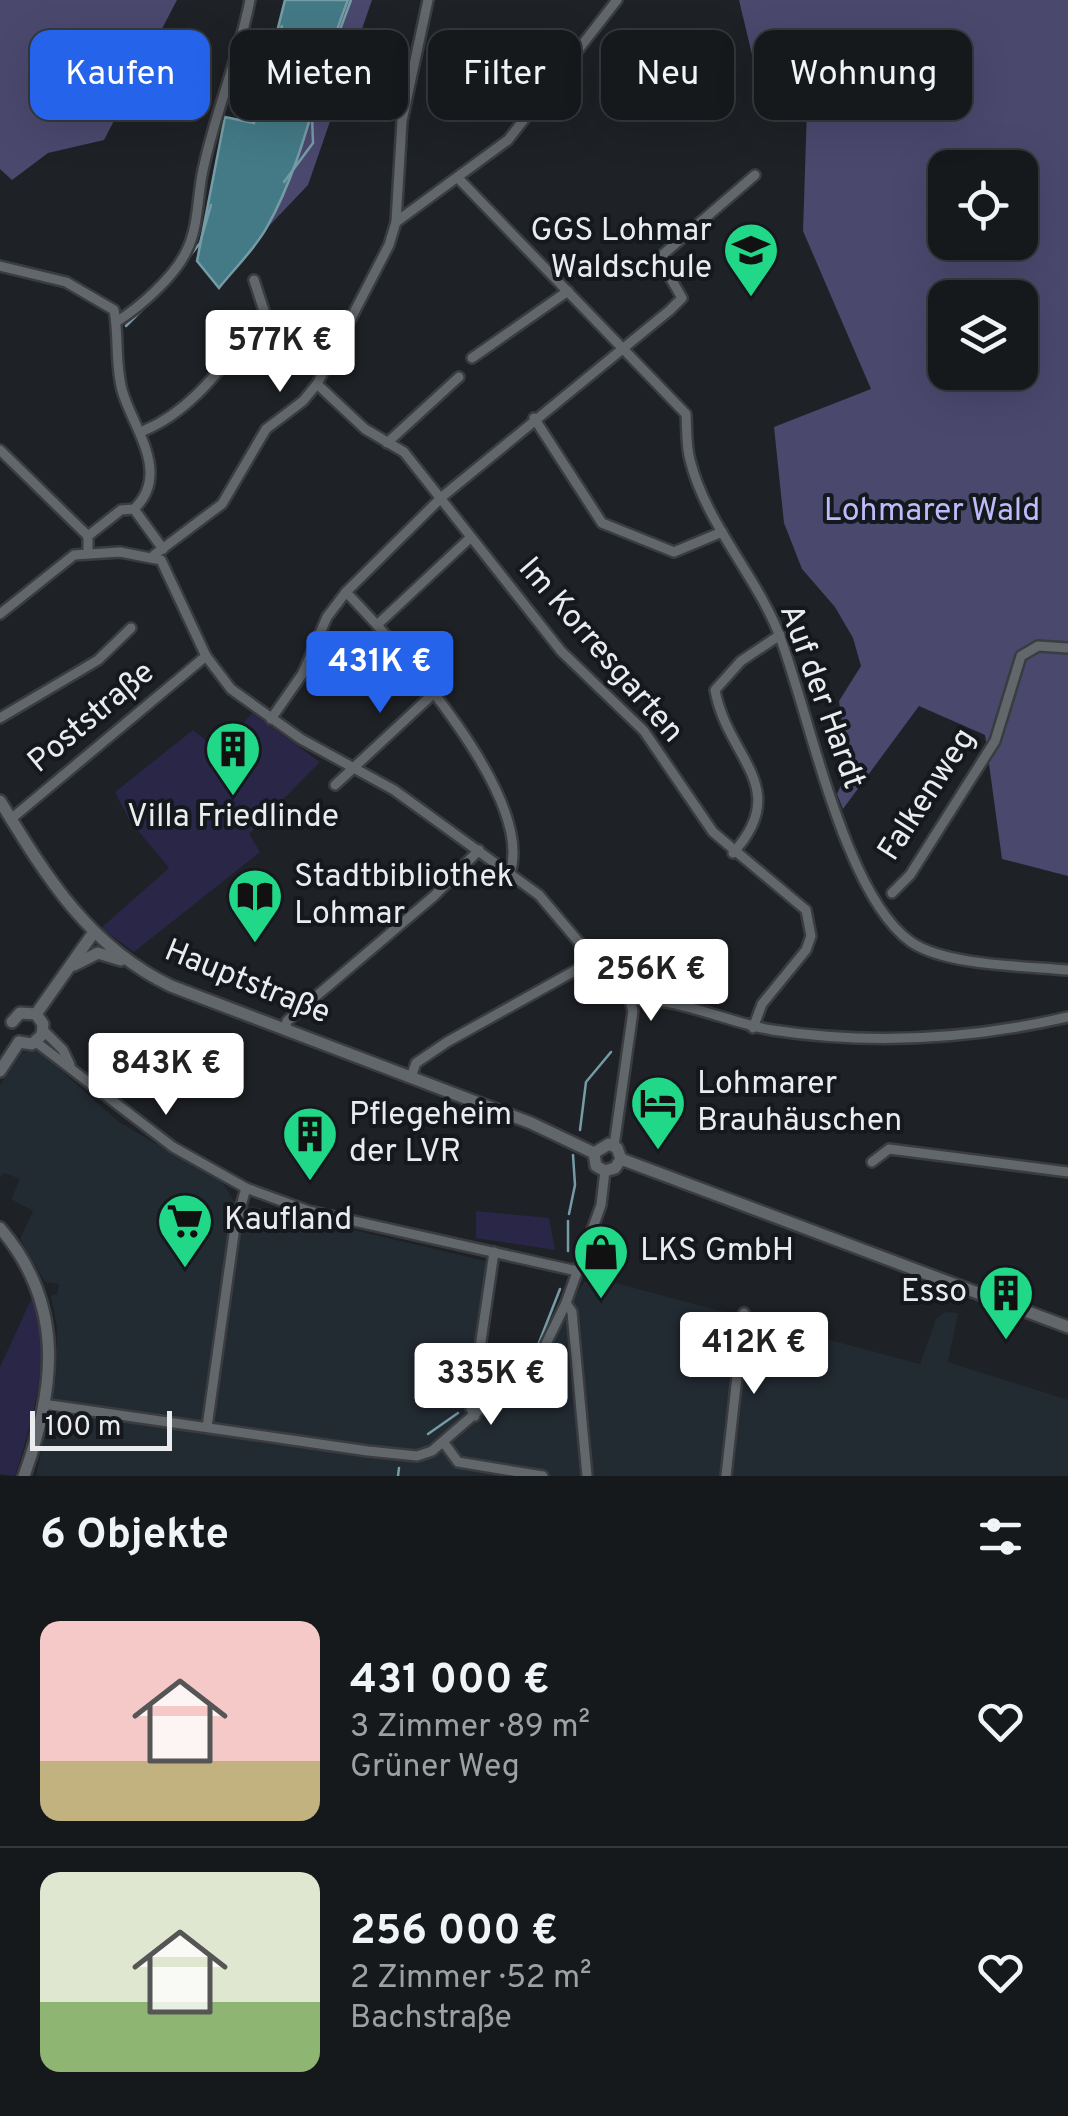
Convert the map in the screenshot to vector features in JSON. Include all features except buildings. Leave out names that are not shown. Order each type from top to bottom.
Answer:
[{"type":"main road","name":"Hauptstraße","points":[[0,801],[51,886],[130,963],[168,985],[576,1142],[594,1153]]},
{"type":"main road","points":[[36,1014],[94,932]]},
{"type":"main road","points":[[66,970],[90,954],[130,963]]},
{"type":"main road","points":[[19,1042],[12,1033],[12,1022],[20,1013],[36,1014]]},
{"type":"main road","points":[[0,1014],[12,1022]]},
{"type":"main road","points":[[19,1042],[36,1042],[44,1030],[36,1014]]},
{"type":"main road","points":[[0,1071],[19,1042]]},
{"type":"main road","points":[[621,1159],[615,1168],[605,1171],[596,1166],[594,1153],[601,1145],[614,1146],[621,1159],[1068,1327]]},
{"type":"main road","points":[[0,1228],[28,1266],[47,1311],[43,1404],[24,1476]]},
{"type":"street","points":[[116,322],[130,314],[186,254],[196,222],[203,170],[234,72],[250,0]]},
{"type":"street","points":[[0,614],[65,560],[88,552],[158,552],[222,504],[266,430],[304,401],[317,384],[389,245],[396,222],[402,121],[428,0]]},
{"type":"street","points":[[396,222],[508,140],[617,0]]},
{"type":"street","points":[[271,719],[303,673],[326,617],[346,592],[442,496],[682,298],[659,258],[755,175]]},
{"type":"street","name":"Auf der Hardt","points":[[459,179],[625,346],[686,414],[690,460],[722,532],[780,635],[825,786],[878,904],[892,924],[912,942],[938,955],[1068,970]]},
{"type":"street","points":[[0,266],[66,282],[98,297],[114,310],[123,392],[143,431],[148,469],[146,492],[134,509]]},
{"type":"street","points":[[143,431],[162,423],[186,404],[239,350],[265,314],[254,280]]},
{"type":"street","points":[[472,358],[568,290]]},
{"type":"street","points":[[387,444],[458,378]]},
{"type":"street","name":"Im Korresgarten","points":[[317,384],[387,444],[404,452],[560,651],[644,730],[732,853],[797,900],[810,921],[806,950],[762,1004],[754,1028]]},
{"type":"street","points":[[534,418],[602,523],[674,552],[722,532]]},
{"type":"street","points":[[0,450],[88,536],[88,552]]},
{"type":"street","points":[[134,509],[182,598],[206,656],[231,688],[271,719],[394,790],[510,872],[548,904],[594,960],[618,980],[632,1001],[624,1100],[614,1146]]},
{"type":"street","points":[[88,536],[121,510],[134,509]]},
{"type":"street","points":[[377,624],[470,538]]},
{"type":"street","points":[[346,592],[434,693],[506,804],[514,861],[510,872]]},
{"type":"street","points":[[0,718],[98,660],[131,628]]},
{"type":"street","name":"Im Korresgarten","points":[[732,853],[754,828],[759,798],[715,690],[719,680],[740,661],[780,635]]},
{"type":"street","name":"Falkenweg","points":[[892,893],[910,874],[995,742],[1021,656],[1038,646],[1068,648]]},
{"type":"street","name":"Poststraße","points":[[11,818],[206,656]]},
{"type":"street","points":[[334,785],[434,693]]},
{"type":"street","points":[[285,1030],[287,1021],[434,896],[479,850]]},
{"type":"street","points":[[410,1077],[416,1063],[447,1042],[530,1000],[594,960]]},
{"type":"street","points":[[632,1001],[650,1000],[754,1028],[864,1040],[1000,1030],[1068,1017]]},
{"type":"street","points":[[44,1030],[63,1050],[72,1068]]},
{"type":"street","points":[[36,1042],[173,1147],[246,1188],[309,1211],[576,1271]]},
{"type":"street","points":[[872,1162],[889,1149],[1068,1172]]},
{"type":"street","points":[[43,1404],[417,1456],[444,1444],[540,1358],[566,1302],[601,1205],[605,1171]]},
{"type":"street","points":[[207,1427],[235,1227],[246,1188]]},
{"type":"street","points":[[476,1416],[470,1409],[494,1252]]},
{"type":"street","points":[[566,1302],[572,1312],[587,1476]]},
{"type":"street","points":[[726,1476],[744,1314]]},
{"type":"street","points":[[444,1444],[458,1462],[543,1476]]},
{"type":"shaded area","points":[[252,713],[320,762],[249,834],[260,852],[134,952],[101,928],[169,868],[130,821],[115,792],[193,730],[220,752]]},
{"type":"shaded area","points":[[38,1050],[119,1122],[222,1182],[235,1202],[490,1262],[467,1413],[474,1423],[548,1354],[589,1276],[920,1364],[936,1319],[945,1312],[958,1313],[948,1362],[1068,1400],[1068,1476],[36,1476],[56,1379],[57,1328],[51,1296],[57,1294],[59,1284],[45,1282],[20,1239],[33,1211],[11,1199],[20,1179],[4,1173],[0,1178],[0,1085],[22,1053]]},
{"type":"shaded area","points":[[476,1211],[549,1218],[555,1250],[476,1238]]},
{"type":"shaded area","points":[[34,1293],[42,1338],[38,1385],[15,1476],[0,1474],[0,1367]]},
{"type":"green space","points":[[0,0],[177,0],[161,30],[30,30],[30,120],[114,120],[104,140],[48,153],[12,180],[0,169]]},
{"type":"green space","points":[[348,0],[372,0],[362,30],[336,30]]},
{"type":"green space","name":"Lohmarer Wald","points":[[739,0],[1068,0],[1068,876],[1002,859],[985,735],[919,706],[843,809],[837,794],[848,769],[839,701],[861,666],[853,638],[835,607],[802,569],[784,523],[774,427],[871,389],[803,231],[807,120],[972,120],[972,30],[754,30],[754,63]]},
{"type":"green space","points":[[310,120],[330,120],[308,185],[267,228]]},
{"type":"water","points":[[285,0],[348,0],[337,30],[277,30]]},
{"type":"water","points":[[225,117],[254,123],[309,120],[292,172],[267,227],[219,288],[197,261]]},
{"type":"waterway","points":[[340,30],[351,0]]},
{"type":"waterway","points":[[280,30],[282,26]]},
{"type":"waterway","points":[[284,182],[313,143],[312,120]]},
{"type":"waterway","points":[[168,284],[200,243],[211,205]]},
{"type":"waterway","points":[[126,326],[155,297]]},
{"type":"waterway","points":[[580,1130],[586,1082],[611,1052]]},
{"type":"waterway","points":[[569,1214],[575,1185],[573,1155]]},
{"type":"waterway","points":[[568,1221],[568,1251]]},
{"type":"waterway","points":[[483,1399],[535,1353],[560,1289]]},
{"type":"waterway","points":[[428,1434],[458,1413]]},
{"type":"waterway","points":[[398,1476],[399,1468]]},
{"type":"place","name":"GGS Lohmar Waldschule","points":[[751,299]]},
{"type":"place","name":"Villa Friedlinde","points":[[233,798]]},
{"type":"place","name":"Stadtbibliothek Lohmar","points":[[255,945]]},
{"type":"place","name":"Lohmarer Brauhäuschen","points":[[658,1152]]},
{"type":"place","name":"Pflegeheim der LVR","points":[[310,1183]]},
{"type":"place","name":"Kaufland","points":[[185,1270]]},
{"type":"place","name":"LKS GmbH","points":[[601,1301]]},
{"type":"place","name":"Esso","points":[[1006,1342]]}]
